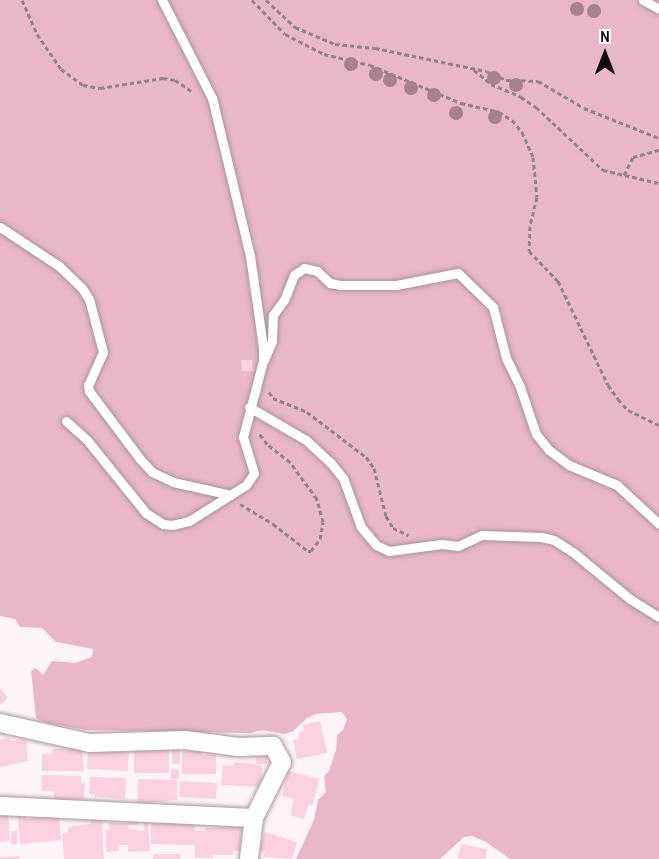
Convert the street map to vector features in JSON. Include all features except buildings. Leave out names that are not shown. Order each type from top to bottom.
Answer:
[{"type":"street","points":[[0,723],[90,742],[185,741],[239,747],[273,746],[282,762],[254,818],[249,859]]},
{"type":"street","points":[[0,806],[254,818]]},
{"type":"lane","points":[[162,0],[201,74],[216,110],[250,256],[263,361]]},
{"type":"lane","points":[[643,0],[659,9]]},
{"type":"lane","points":[[0,227],[59,266],[82,288],[89,299],[103,352],[88,386],[89,391],[140,459],[152,472],[173,483],[229,496]]},
{"type":"lane","points":[[66,421],[87,440],[153,520],[163,524],[180,524],[229,496],[246,484],[254,473],[243,437],[249,407],[263,361],[272,341],[273,315],[285,300],[294,275],[304,268],[317,271],[330,283],[340,285],[396,285],[458,273],[493,307],[506,358],[520,387],[536,434],[549,450],[569,465],[617,484],[659,524]]},
{"type":"lane","points":[[249,407],[306,440],[330,462],[342,478],[361,527],[376,545],[389,551],[442,544],[458,546],[482,535],[532,536],[554,540],[659,618]]},
{"type":"path","points":[[22,0],[38,34],[61,69],[83,85],[100,88],[148,79],[175,80],[216,110]]},
{"type":"path","points":[[252,0],[285,34],[324,54],[370,65],[461,103],[499,112],[512,120],[522,132],[533,157],[537,197],[530,226],[529,251],[558,281],[608,386],[628,410],[659,424]]},
{"type":"path","points":[[266,0],[296,27],[335,44],[375,48],[486,71],[506,80],[538,81],[584,108],[659,138]]},
{"type":"path","points":[[474,70],[491,84],[521,97],[536,107],[603,170],[659,183]]},
{"type":"path","points":[[624,175],[633,157],[659,150]]},
{"type":"path","points":[[263,361],[268,372],[270,394],[273,398],[307,412],[356,448],[374,468],[386,516],[393,528],[401,533],[442,544]]},
{"type":"path","points":[[229,496],[273,524],[308,551],[311,551],[320,539],[324,522],[317,499],[290,462],[260,436],[249,407]]},
{"type":"shaded area","points":[[0,0],[659,0],[659,859],[510,859],[486,842],[472,836],[464,837],[440,859],[296,859],[314,820],[318,800],[326,792],[324,776],[329,771],[336,750],[337,735],[343,730],[347,719],[342,712],[316,714],[307,718],[292,732],[284,734],[263,730],[250,733],[86,730],[47,723],[36,718],[31,671],[36,668],[43,675],[52,661],[75,663],[92,657],[93,649],[56,642],[42,628],[20,627],[15,619],[0,616]]}]
